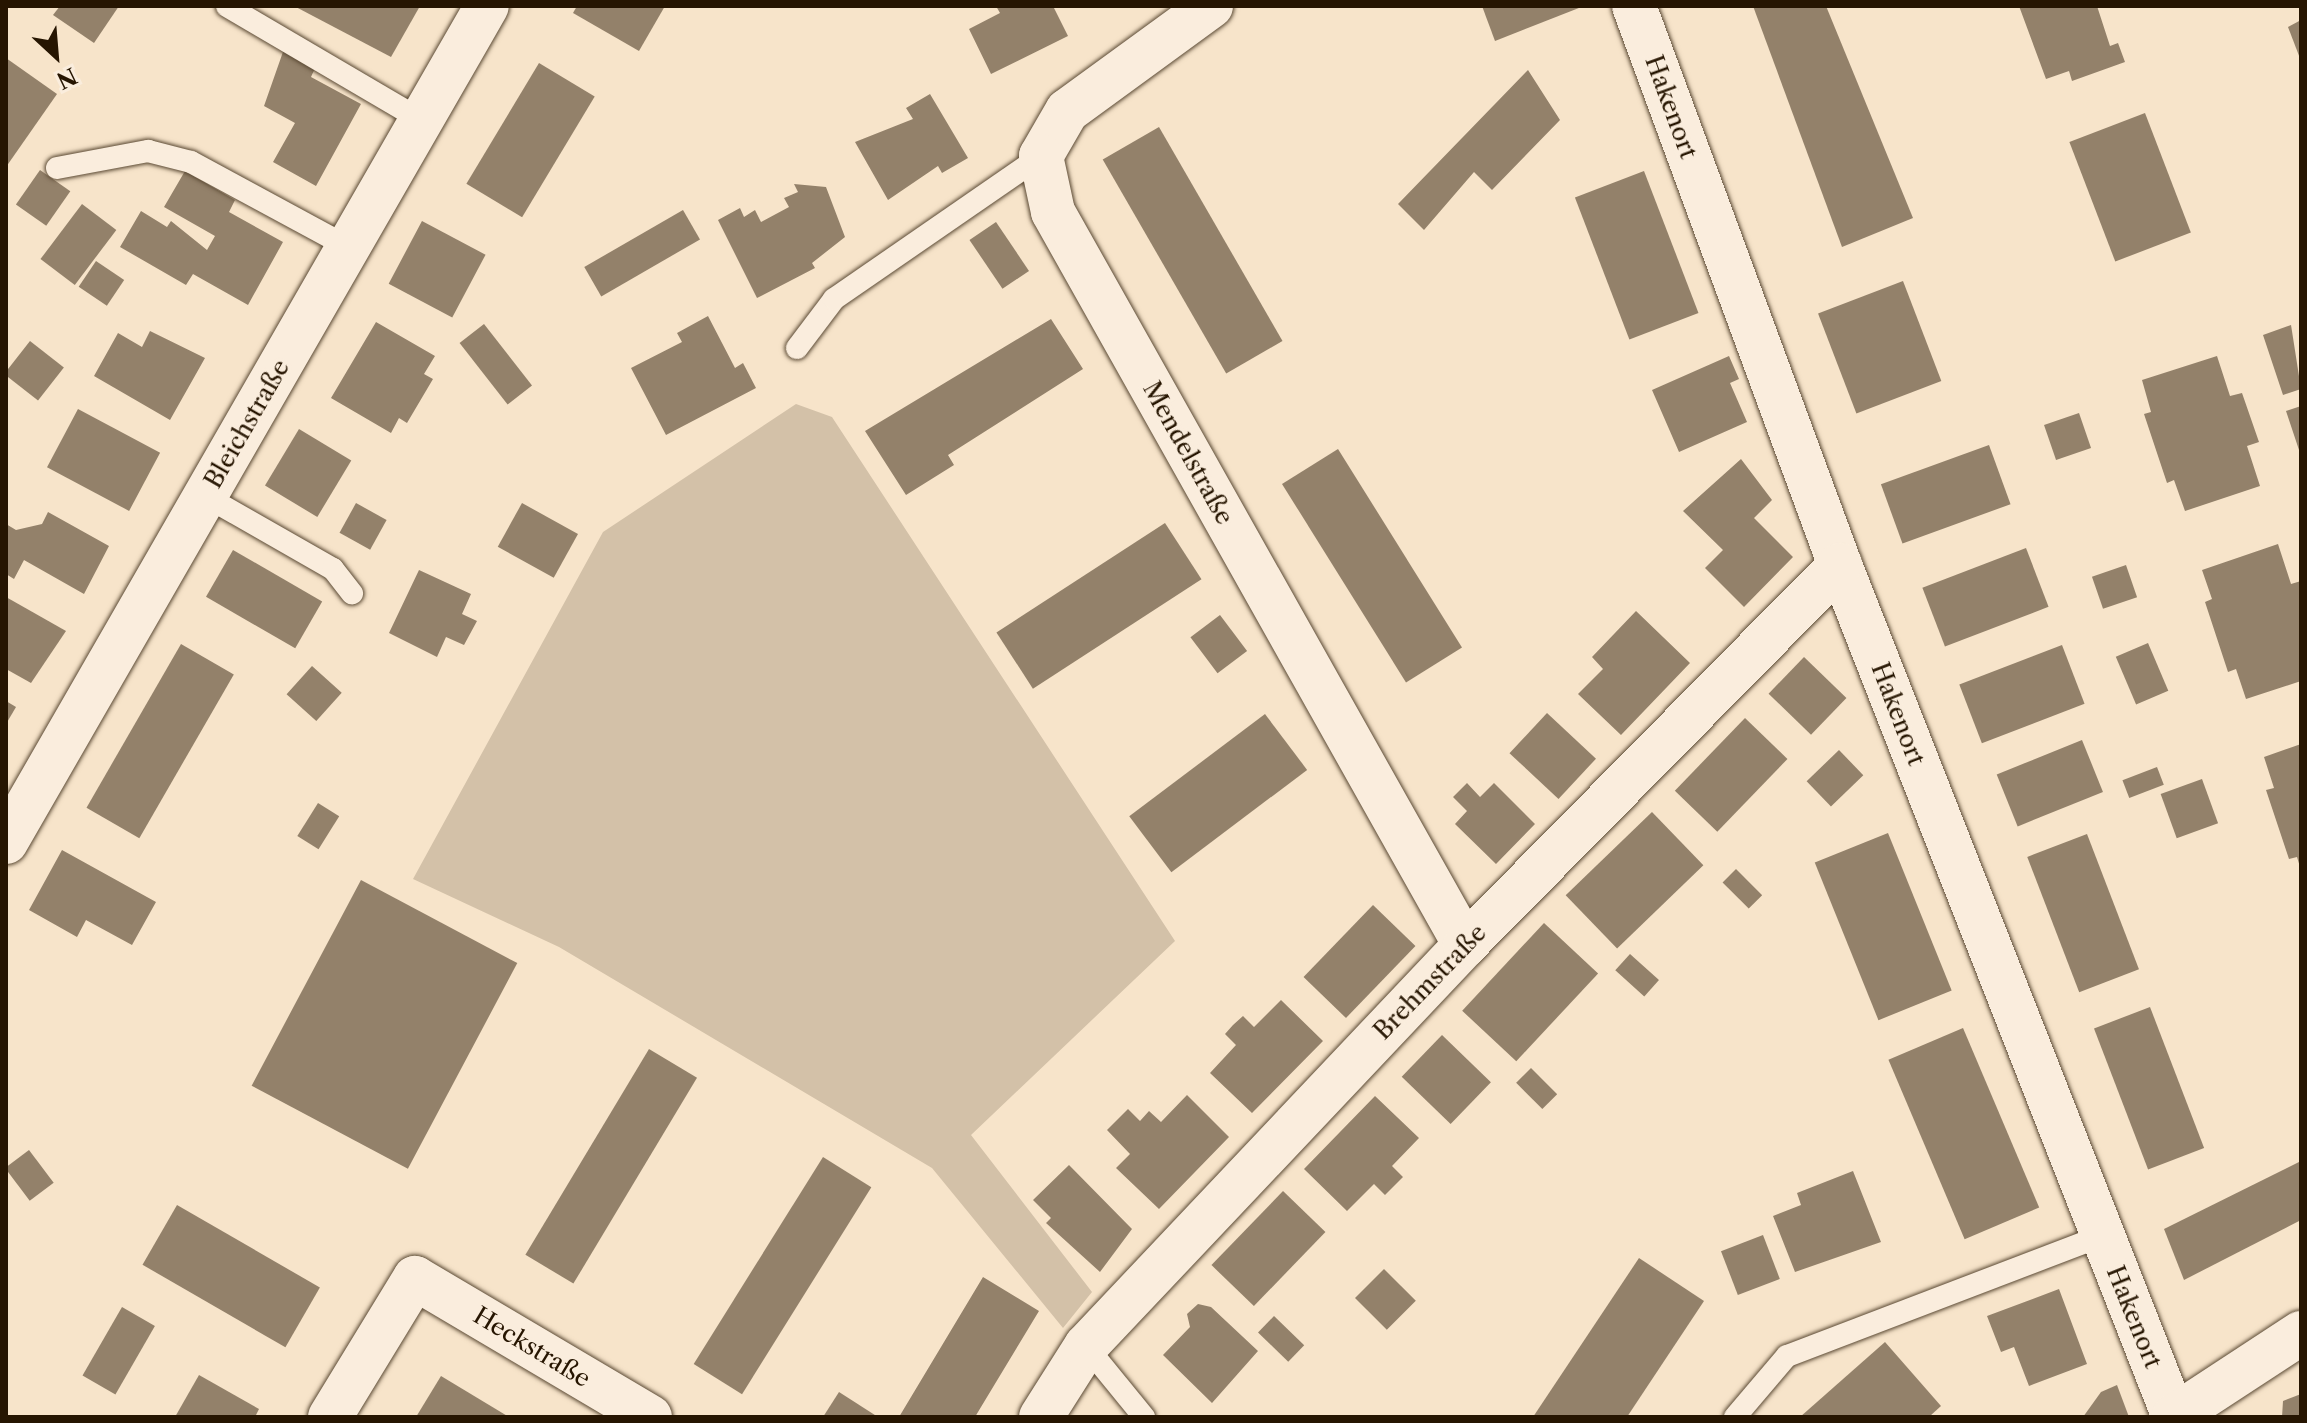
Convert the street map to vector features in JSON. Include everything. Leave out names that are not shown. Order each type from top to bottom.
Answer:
[{"type":"street","name":"Bleichstraße","points":[[6,842],[487,6]]},
{"type":"street","points":[[1041,156],[1067,111],[1211,6]]},
{"type":"street","name":"Hakenort","points":[[1634,6],[1840,565],[2174,1417]]},
{"type":"street","name":"Mendelstraße","points":[[1041,156],[1053,212],[1465,945]]},
{"type":"street","name":"Brehmstraße","points":[[1041,1417],[1086,1346],[1465,945],[1840,565]]},
{"type":"street","name":"Heckstraße","points":[[330,1417],[415,1278],[650,1417]]},
{"type":"street","points":[[2174,1417],[2301,1333]]},
{"type":"lane","points":[[227,6],[421,120]]},
{"type":"lane","points":[[57,168],[148,151],[191,162],[348,247]]},
{"type":"lane","points":[[797,348],[834,299],[1041,156]]},
{"type":"lane","points":[[205,496],[333,569],[352,593]]},
{"type":"lane","points":[[1735,1417],[1787,1356],[2101,1236]]},
{"type":"lane","points":[[1086,1346],[1144,1417]]},
{"type":"shaded area","points":[[796,404],[832,417],[1175,941],[971,1135],[1092,1292],[1063,1328],[932,1168],[559,947],[413,879],[603,532]]},
{"type":"building","points":[[60,6],[119,6],[94,43],[53,15]]},
{"type":"building","points":[[294,6],[420,6],[391,57]]},
{"type":"building","points":[[577,6],[665,6],[639,51],[573,13]]},
{"type":"building","points":[[996,6],[1053,6],[1068,36],[991,74],[969,29],[1000,13]]},
{"type":"building","points":[[1482,6],[1584,6],[1495,41]]},
{"type":"building","points":[[1753,6],[1826,6],[1913,218],[1842,247]]},
{"type":"building","points":[[2019,6],[2097,6],[2110,46],[2118,43],[2125,62],[2072,81],[2069,71],[2046,79]]},
{"type":"building","points":[[2301,20],[2301,61],[2288,27]]},
{"type":"building","points":[[284,49],[316,66],[311,77],[361,104],[316,186],[273,162],[295,123],[264,106]]},
{"type":"building","points":[[6,58],[57,94],[6,167]]},
{"type":"building","points":[[539,63],[595,96],[522,217],[466,184]]},
{"type":"building","points":[[1528,70],[1560,120],[1492,190],[1474,172],[1424,230],[1398,204]]},
{"type":"building","points":[[930,94],[968,158],[942,173],[938,166],[888,200],[855,142],[913,119],[906,108]]},
{"type":"building","points":[[2145,113],[2191,232],[2115,262],[2069,142]]},
{"type":"building","points":[[1159,127],[1282,341],[1226,373],[1103,160]]},
{"type":"building","points":[[40,170],[70,191],[46,226],[16,204]]},
{"type":"building","points":[[185,171],[235,200],[229,212],[283,242],[248,305],[193,274],[186,285],[120,247],[141,211],[167,227],[171,221],[207,250],[215,236],[164,207]]},
{"type":"building","points":[[1644,171],[1698,313],[1629,339],[1575,198]]},
{"type":"building","points":[[794,184],[826,187],[845,237],[812,263],[815,268],[757,298],[718,220],[740,208],[744,217],[755,210],[761,222],[789,207],[784,198],[798,192]]},
{"type":"building","points":[[82,204],[116,230],[75,285],[40,259]]},
{"type":"building","points":[[683,210],[700,239],[601,296],[584,267]]},
{"type":"building","points":[[422,221],[486,255],[452,317],[389,284]]},
{"type":"building","points":[[996,222],[1029,271],[1002,289],[969,240]]},
{"type":"building","points":[[96,261],[124,280],[107,306],[79,287]]},
{"type":"building","points":[[1903,281],[1941,381],[1856,414],[1818,314]]},
{"type":"building","points":[[708,316],[735,368],[743,363],[756,388],[666,435],[631,368],[682,342],[677,333]]},
{"type":"building","points":[[1051,319],[1083,369],[948,455],[954,465],[906,495],[865,431]]},
{"type":"building","points":[[376,322],[435,356],[424,374],[433,379],[407,423],[399,418],[391,433],[331,398]]},
{"type":"building","points":[[484,324],[532,385],[508,405],[460,343]]},
{"type":"building","points":[[2291,325],[2301,389],[2283,395],[2263,335]]},
{"type":"building","points":[[150,331],[205,358],[170,420],[94,376],[118,333],[142,347]]},
{"type":"building","points":[[30,341],[64,367],[38,401],[6,376]]},
{"type":"building","points":[[1729,356],[1739,379],[1730,383],[1747,422],[1679,452],[1652,390]]},
{"type":"building","points":[[2217,356],[2230,396],[2242,393],[2259,442],[2247,446],[2260,486],[2185,511],[2174,480],[2167,483],[2144,414],[2151,412],[2142,380]]},
{"type":"building","points":[[2301,406],[2301,453],[2300,453],[2286,411]]},
{"type":"building","points":[[78,409],[160,453],[129,511],[47,467]]},
{"type":"building","points":[[2079,413],[2091,448],[2056,460],[2044,425]]},
{"type":"building","points":[[299,429],[351,460],[317,517],[265,486]]},
{"type":"building","points":[[1989,445],[2011,504],[1902,544],[1881,484]]},
{"type":"building","points":[[1338,449],[1462,647],[1406,682],[1282,484]]},
{"type":"building","points":[[1741,459],[1772,500],[1754,518],[1793,557],[1744,607],[1705,568],[1723,550],[1683,511]]},
{"type":"building","points":[[356,503],[387,520],[370,550],[340,533]]},
{"type":"building","points":[[522,503],[578,534],[554,578],[498,547]]},
{"type":"building","points":[[48,512],[109,546],[84,594],[24,560],[14,579],[6,574],[6,524],[16,530],[42,524]]},
{"type":"building","points":[[1165,523],[1201,579],[1033,689],[996,632]]},
{"type":"building","points":[[2278,544],[2291,584],[2301,581],[2301,681],[2246,699],[2236,669],[2228,672],[2205,602],[2212,599],[2202,570]]},
{"type":"building","points":[[2026,548],[2049,607],[1945,647],[1922,588]]},
{"type":"building","points":[[233,550],[322,602],[295,648],[206,597]]},
{"type":"building","points":[[2126,565],[2137,597],[2103,609],[2092,577]]},
{"type":"building","points":[[419,570],[471,594],[462,614],[477,621],[464,645],[446,637],[437,657],[389,633]]},
{"type":"building","points":[[6,597],[66,631],[31,683],[6,669]]},
{"type":"building","points":[[1636,611],[1690,663],[1621,735],[1578,694],[1603,669],[1592,657]]},
{"type":"building","points":[[1220,615],[1247,651],[1218,673],[1190,637]]},
{"type":"building","points":[[2148,643],[2168,691],[2136,705],[2116,657]]},
{"type":"building","points":[[181,644],[234,674],[139,838],[86,808]]},
{"type":"building","points":[[2062,645],[2085,704],[1982,743],[1959,684]]},
{"type":"building","points":[[1804,657],[1846,698],[1811,735],[1769,694]]},
{"type":"building","points":[[312,666],[342,693],[316,721],[287,694]]},
{"type":"building","points":[[6,701],[16,707],[6,724]]},
{"type":"building","points":[[1547,713],[1596,759],[1558,799],[1509,753]]},
{"type":"building","points":[[1265,714],[1307,770],[1171,872],[1129,816]]},
{"type":"building","points":[[1745,718],[1787,759],[1717,832],[1675,791]]},
{"type":"building","points":[[2082,740],[2103,792],[2018,826],[1997,774]]},
{"type":"building","points":[[2301,744],[2300,867],[2297,857],[2289,859],[2266,790],[2274,788],[2264,757]]},
{"type":"building","points":[[1839,750],[1863,775],[1831,806],[1807,781]]},
{"type":"building","points":[[2157,767],[2164,785],[2129,798],[2122,780]]},
{"type":"building","points":[[2202,779],[2218,823],[2177,838],[2161,794]]},
{"type":"building","points":[[1467,783],[1480,797],[1494,783],[1535,824],[1496,864],[1455,824],[1467,811],[1453,797]]},
{"type":"building","points":[[318,803],[339,816],[319,849],[297,836]]},
{"type":"building","points":[[1652,812],[1703,865],[1617,949],[1566,895]]},
{"type":"building","points":[[1888,833],[1952,991],[1878,1020],[1815,863]]},
{"type":"building","points":[[2087,834],[2139,969],[2079,992],[2027,857]]},
{"type":"building","points":[[62,850],[156,902],[132,945],[86,920],[77,937],[29,910]]},
{"type":"building","points":[[1736,869],[1762,895],[1749,909],[1723,882]]},
{"type":"building","points":[[361,880],[517,963],[408,1169],[252,1086]]},
{"type":"building","points":[[1373,905],[1415,946],[1346,1018],[1304,977]]},
{"type":"building","points":[[1544,923],[1598,973],[1516,1061],[1462,1011]]},
{"type":"building","points":[[1630,954],[1659,980],[1644,996],[1615,970]]},
{"type":"building","points":[[1281,1000],[1323,1041],[1252,1113],[1210,1073],[1236,1045],[1225,1034],[1233,1025],[1243,1016],[1254,1027]]},
{"type":"building","points":[[2150,1007],[2204,1148],[2148,1169],[2094,1029]]},
{"type":"building","points":[[1963,1028],[2039,1207],[1965,1239],[1888,1060]]},
{"type":"building","points":[[1442,1035],[1491,1082],[1451,1124],[1402,1077]]},
{"type":"building","points":[[649,1049],[697,1078],[573,1284],[525,1255]]},
{"type":"building","points":[[1531,1068],[1557,1094],[1542,1109],[1516,1083]]},
{"type":"building","points":[[1187,1095],[1229,1137],[1159,1209],[1116,1168],[1130,1154],[1107,1130],[1128,1109],[1140,1121],[1149,1111],[1161,1122]]},
{"type":"building","points":[[1375,1096],[1419,1138],[1392,1166],[1403,1177],[1385,1195],[1374,1184],[1347,1211],[1304,1169]]},
{"type":"building","points":[[29,1150],[54,1183],[30,1201],[6,1169]]},
{"type":"building","points":[[823,1157],[871,1187],[742,1394],[694,1364]]},
{"type":"building","points":[[2301,1161],[2301,1220],[2184,1280],[2164,1229]]},
{"type":"building","points":[[1069,1165],[1132,1229],[1100,1272],[1046,1223],[1051,1218],[1033,1200]]},
{"type":"building","points":[[1853,1171],[1881,1242],[1795,1272],[1773,1216],[1801,1205],[1797,1193]]},
{"type":"building","points":[[1283,1191],[1325,1232],[1254,1306],[1211,1265]]},
{"type":"building","points":[[177,1205],[320,1288],[285,1347],[142,1265]]},
{"type":"building","points":[[1763,1235],[1780,1279],[1738,1295],[1721,1251]]},
{"type":"building","points":[[1639,1258],[1704,1301],[1627,1417],[1533,1417]]},
{"type":"building","points":[[1384,1269],[1416,1301],[1387,1330],[1355,1298]]},
{"type":"building","points":[[983,1277],[1039,1311],[975,1417],[899,1417]]},
{"type":"building","points":[[2059,1289],[2087,1364],[2029,1386],[2014,1347],[2001,1352],[1987,1316]]},
{"type":"building","points":[[1198,1304],[1211,1307],[1258,1351],[1212,1403],[1163,1355],[1190,1327],[1187,1314]]},
{"type":"building","points":[[122,1307],[155,1326],[115,1394],[82,1375]]},
{"type":"building","points":[[1274,1316],[1304,1345],[1288,1362],[1258,1333]]},
{"type":"building","points":[[1885,1342],[1941,1406],[1930,1416],[1800,1417]]},
{"type":"building","points":[[199,1375],[259,1409],[255,1417],[175,1417]]},
{"type":"building","points":[[441,1376],[509,1417],[416,1417]]},
{"type":"building","points":[[2117,1385],[2129,1417],[2083,1417],[2101,1392]]},
{"type":"building","points":[[839,1392],[878,1417],[823,1417]]},
{"type":"building","points":[[2301,1394],[2301,1417],[2282,1417],[2283,1401]]}]
